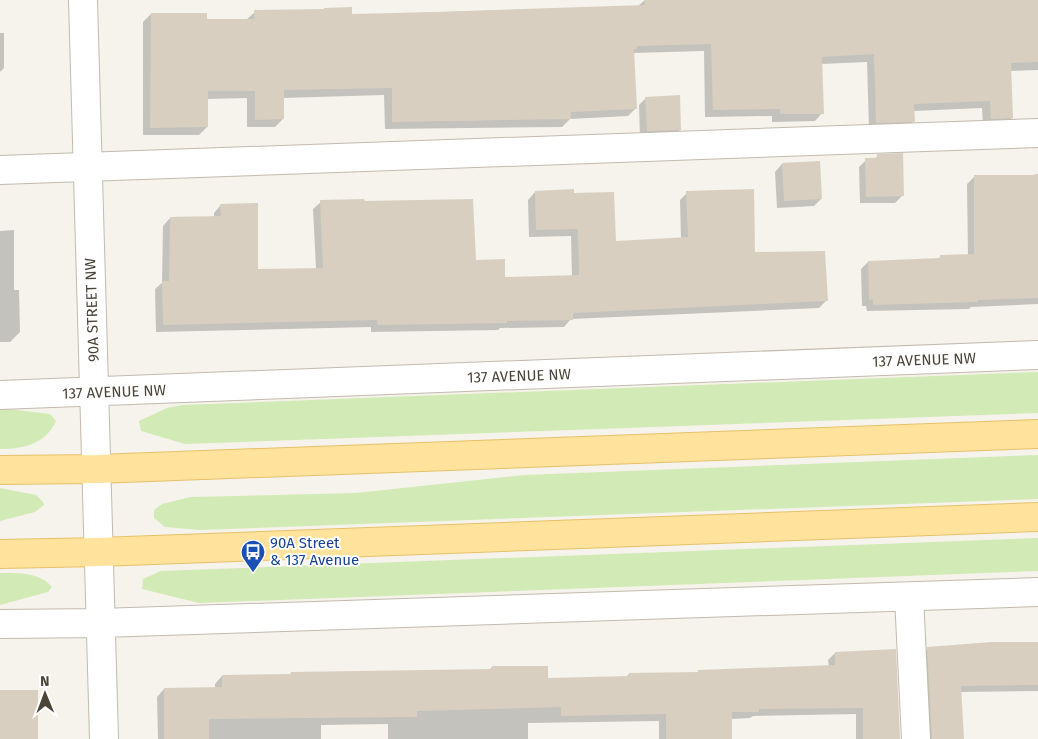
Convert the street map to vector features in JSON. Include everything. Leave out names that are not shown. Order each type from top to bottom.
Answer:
[{"type":"main road","points":[[0,470],[97,469],[1038,434]]},
{"type":"main road","points":[[0,554],[99,552],[1038,517]]},
{"type":"street","name":"90A STREET NW","points":[[83,0],[104,739]]},
{"type":"street","points":[[0,170],[1038,133]]},
{"type":"street","name":"137 AVENUE NW","points":[[0,395],[94,393],[1038,355]]},
{"type":"street","points":[[0,624],[101,623],[1038,592]]},
{"type":"street","points":[[909,597],[916,739]]},
{"type":"green space","points":[[1038,372],[1038,413],[185,444],[141,431],[139,421],[167,408],[182,405]]},
{"type":"green space","points":[[0,408],[50,414],[56,421],[46,435],[33,444],[17,448],[0,449]]},
{"type":"green space","points":[[1038,455],[1038,499],[199,530],[165,527],[154,518],[154,510],[162,504],[191,497],[356,493],[524,475]]},
{"type":"green space","points":[[0,488],[36,495],[44,505],[35,512],[0,521]]},
{"type":"green space","points":[[1038,538],[1038,571],[199,603],[142,589],[143,579],[161,571]]},
{"type":"green space","points":[[0,573],[21,573],[35,576],[41,578],[52,587],[48,592],[0,605]]},
{"type":"building","points":[[644,0],[1038,0],[1038,62],[1011,63],[1013,118],[991,119],[990,101],[914,104],[915,122],[876,123],[874,54],[822,57],[824,114],[780,114],[780,109],[713,110],[711,44],[637,46],[637,49],[634,49],[637,109],[571,112],[571,119],[392,122],[392,88],[284,90],[284,119],[255,120],[255,91],[208,91],[208,127],[150,128],[151,13],[207,13],[207,19],[254,19],[254,10],[352,7],[352,14],[436,12],[645,5]]},
{"type":"building","points":[[680,95],[681,130],[647,131],[645,97]]},
{"type":"building","points":[[903,153],[904,196],[866,197],[865,158],[877,158],[877,154]]},
{"type":"building","points":[[820,161],[822,199],[784,201],[782,163]]},
{"type":"building","points":[[974,175],[1038,175],[1038,298],[873,305],[873,299],[869,300],[868,261],[940,258],[940,255],[974,254]]},
{"type":"building","points":[[574,189],[574,193],[614,192],[616,241],[688,237],[686,191],[754,189],[755,252],[825,251],[828,301],[573,313],[573,320],[507,321],[507,323],[378,325],[377,320],[163,325],[162,281],[169,281],[170,217],[221,216],[220,204],[258,203],[258,269],[323,268],[320,200],[473,199],[476,260],[505,259],[505,277],[579,275],[578,229],[536,230],[535,191]]},
{"type":"building","points":[[992,642],[1038,642],[1038,685],[961,686],[964,739],[932,739],[927,647]]},
{"type":"building","points":[[896,649],[900,739],[863,739],[863,708],[759,709],[759,712],[732,712],[732,739],[666,739],[666,714],[561,716],[561,707],[417,711],[417,717],[209,719],[209,739],[164,739],[164,688],[222,687],[222,675],[492,669],[492,666],[548,666],[548,678],[629,676],[629,673],[698,672],[698,670],[835,665],[835,652]]},
{"type":"building","points":[[0,690],[38,690],[38,739],[0,739]]},
{"type":"place","name":"90A Street & 137 Avenue","points":[[253,573]]}]
